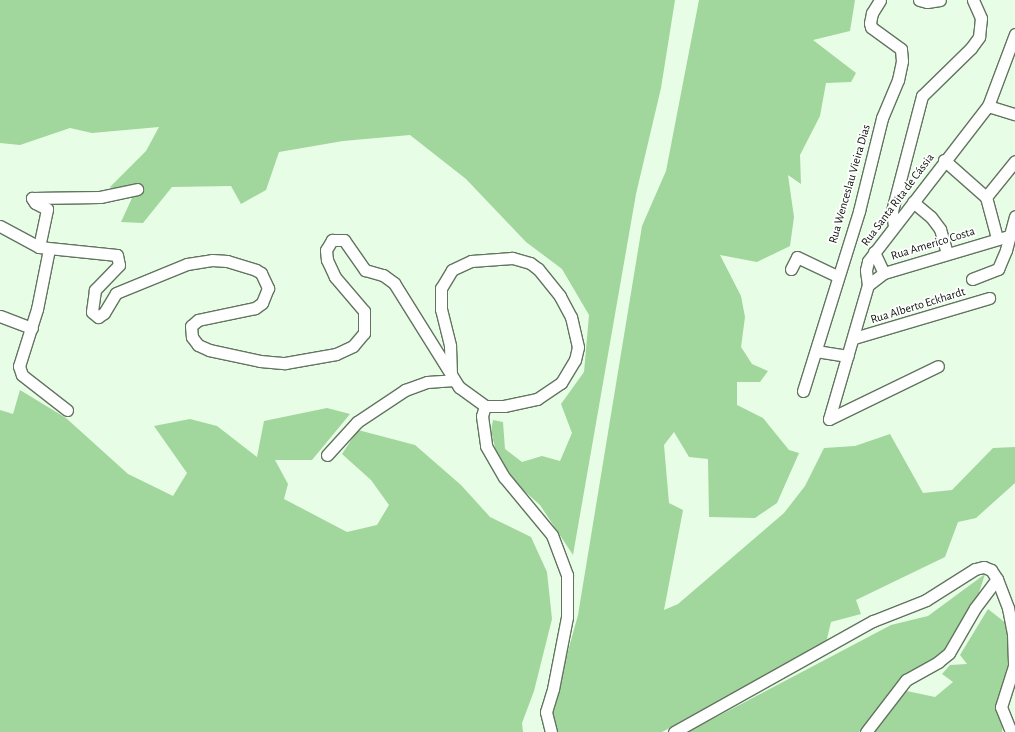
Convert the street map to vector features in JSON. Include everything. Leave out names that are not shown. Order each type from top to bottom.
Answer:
[{"type":"street","name":"Rua Wenceslau Vieira Dias","points":[[802,391],[816,351],[837,276],[859,211],[882,118],[898,80],[902,61],[901,49],[871,27],[870,23],[872,13],[880,0]]},
{"type":"street","points":[[919,0],[927,2],[940,0]]},
{"type":"street","points":[[894,226],[892,211],[922,96],[971,48],[979,37],[981,18],[973,0]]},
{"type":"street","name":"Rua Santa Rita de Cássia","points":[[938,366],[829,419],[854,338],[868,285],[866,270],[874,252],[944,160],[988,106],[1015,34]]},
{"type":"street","points":[[988,106],[1015,114]]},
{"type":"street","points":[[944,160],[986,197],[997,238]]},
{"type":"street","points":[[986,197],[1015,161]]},
{"type":"street","points":[[67,410],[22,375],[20,359],[32,328],[44,248],[47,209],[35,203],[32,198],[48,196],[100,197],[137,189]]},
{"type":"street","points":[[913,202],[931,217],[940,229],[947,253]]},
{"type":"street","points":[[972,278],[998,268],[1015,216]]},
{"type":"street","points":[[0,226],[44,248],[117,255],[120,265],[95,290],[92,312],[98,317],[104,312],[116,293],[187,264],[212,260],[227,261],[256,270],[261,273],[268,288],[262,303],[255,308],[198,320],[191,326],[192,337],[198,345],[209,350],[260,361],[284,363],[336,354],[353,346],[364,333],[364,311],[335,277],[327,260],[326,250],[332,240],[344,240],[365,270],[383,275],[401,292],[453,377],[465,393],[485,406],[504,406],[537,399],[561,383],[575,360],[578,347],[571,317],[560,296],[538,269],[530,263],[512,258],[471,260],[452,270],[447,276],[441,288],[441,308],[450,346],[453,377]]},
{"type":"street","name":"Rua Americo Costa","points":[[868,285],[884,273],[997,238],[1009,236]]},
{"type":"street","points":[[874,252],[884,273]]},
{"type":"street","points":[[791,269],[796,257],[837,276]]},
{"type":"street","name":"Rua Alberto Eckhardt","points":[[854,338],[989,298]]},
{"type":"street","points":[[0,316],[32,328]]},
{"type":"street","points":[[816,351],[848,356]]},
{"type":"street","points":[[327,455],[357,422],[405,390],[427,382],[453,377]]},
{"type":"street","points":[[485,406],[482,416],[486,446],[504,477],[552,535],[566,575],[567,617],[553,689],[546,712],[551,732]]},
{"type":"street","points":[[674,732],[873,621],[941,593],[975,569],[984,567],[990,569],[997,579],[1008,608],[1013,634],[1014,666],[1001,707],[1011,732]]},
{"type":"street","points":[[866,732],[906,680],[938,662],[949,653],[975,608],[997,579]]},
{"type":"green space","points":[[0,0],[675,0],[661,88],[636,194],[573,555],[540,505],[521,488],[497,456],[491,431],[493,420],[503,422],[505,449],[522,462],[542,456],[560,461],[572,433],[561,404],[584,372],[589,315],[562,269],[526,242],[466,179],[410,135],[343,141],[279,152],[266,190],[241,204],[231,186],[172,187],[143,223],[121,222],[132,198],[110,187],[146,151],[159,127],[92,133],[70,128],[20,145],[0,143]]},
{"type":"green space","points":[[699,0],[855,0],[850,31],[813,40],[856,73],[851,82],[826,83],[820,116],[800,155],[801,184],[788,175],[794,217],[790,246],[757,262],[720,255],[741,296],[745,317],[741,347],[752,364],[768,371],[760,382],[737,382],[737,405],[763,418],[789,450],[799,453],[777,503],[755,518],[709,517],[708,459],[689,457],[674,432],[664,445],[669,503],[683,510],[664,610],[678,604],[784,513],[805,486],[824,448],[855,446],[890,434],[923,493],[952,490],[993,448],[1015,447],[1015,483],[976,518],[958,522],[945,557],[856,600],[861,614],[831,622],[826,643],[662,732],[556,732],[551,712],[578,615],[642,226],[666,171]]},
{"type":"green space","points":[[20,390],[66,418],[128,474],[173,496],[187,473],[154,426],[190,419],[217,426],[257,457],[264,421],[327,408],[350,414],[312,460],[275,460],[288,484],[284,499],[347,532],[377,525],[389,505],[371,480],[342,454],[358,430],[415,445],[461,485],[490,517],[531,537],[547,572],[552,619],[534,691],[522,723],[523,732],[0,732],[0,410],[13,414]]},
{"type":"green space","points":[[985,574],[975,605],[945,659],[902,678],[859,732],[688,732],[891,625],[928,616]]},
{"type":"green space","points":[[988,609],[1007,624],[1013,653],[1002,732],[874,732],[902,690],[935,697],[953,682],[942,674],[950,665],[967,664],[960,655]]}]
